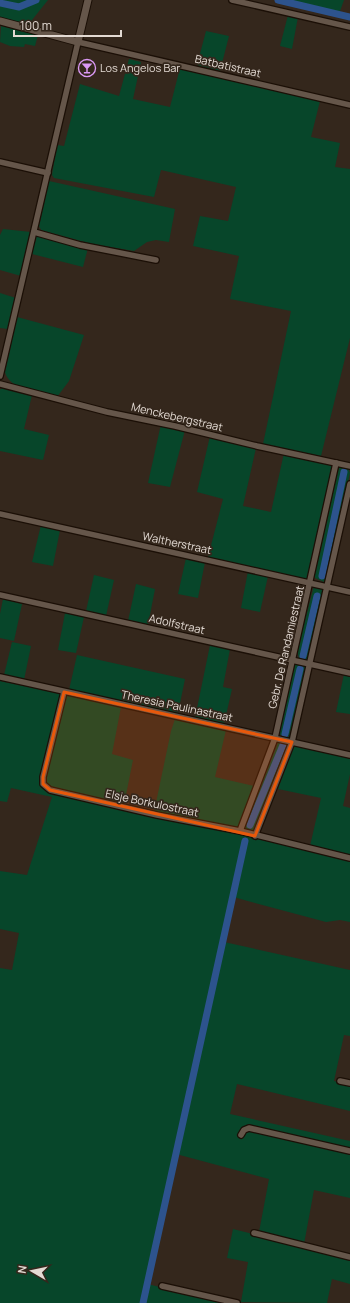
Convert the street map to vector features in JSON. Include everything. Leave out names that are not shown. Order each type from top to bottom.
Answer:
[{"type":"street","points":[[0,376],[88,0]]},
{"type":"street","points":[[232,0],[350,27]]},
{"type":"street","points":[[0,21],[78,42]]},
{"type":"street","name":"Batbatistraat","points":[[78,42],[350,105]]},
{"type":"street","points":[[0,162],[48,173]]},
{"type":"street","points":[[34,232],[80,245],[156,260]]},
{"type":"street","name":"Menckebergstraat","points":[[0,384],[107,412],[350,466]]},
{"type":"street","name":"Gebr. De Randamiestraat","points":[[240,831],[275,738],[311,583],[336,463]]},
{"type":"street","points":[[255,836],[292,742],[311,664],[350,484]]},
{"type":"street","name":"Waltherstraat","points":[[0,514],[350,592]]},
{"type":"street","name":"Adolfstraat","points":[[0,595],[350,673]]},
{"type":"street","name":"Theresia Paulinastraat","points":[[0,678],[275,738],[350,756]]},
{"type":"street","name":"Elsje Borkulostraat","points":[[64,692],[43,777],[44,784],[50,790],[157,815],[240,831],[255,836],[350,858]]},
{"type":"street","points":[[340,1081],[350,1083]]},
{"type":"street","points":[[241,1134],[244,1130],[249,1128],[350,1151]]},
{"type":"street","points":[[254,1233],[350,1257]]},
{"type":"street","points":[[162,1286],[237,1303]]},
{"type":"highlighted area","points":[[64,692],[292,742],[255,836],[50,790],[43,784],[43,777]]},
{"type":"green space","points":[[0,0],[48,0],[28,25],[0,18]]},
{"type":"green space","points":[[278,0],[344,0],[339,14]]},
{"type":"green space","points":[[288,15],[298,17],[292,49],[280,46]]},
{"type":"green space","points":[[1,26],[38,35],[35,46],[25,44],[24,47],[10,46],[0,42]]},
{"type":"green space","points":[[206,31],[229,36],[220,71],[197,65]]},
{"type":"green space","points":[[129,59],[141,62],[133,99],[170,107],[180,68],[320,101],[311,137],[340,143],[335,167],[350,169],[350,338],[321,456],[263,444],[291,311],[230,299],[239,256],[193,246],[200,216],[228,221],[236,187],[161,170],[154,197],[54,178],[52,175],[57,145],[64,146],[80,84],[119,96]]},
{"type":"green space","points":[[49,181],[175,209],[169,242],[156,240],[147,242],[134,251],[92,244],[41,230],[39,226]]},
{"type":"green space","points":[[3,229],[31,232],[21,276],[0,270],[0,235]]},
{"type":"green space","points":[[37,234],[88,248],[83,267],[32,254]]},
{"type":"green space","points":[[0,293],[16,298],[8,329],[0,328]]},
{"type":"green space","points":[[17,317],[84,335],[69,381],[57,397],[19,387],[8,378],[5,372]]},
{"type":"green space","points":[[3,386],[20,393],[32,395],[24,429],[49,435],[43,460],[0,451],[0,390]]},
{"type":"green space","points":[[161,424],[185,430],[170,487],[148,483]]},
{"type":"green space","points":[[210,436],[256,448],[243,506],[271,512],[284,453],[331,465],[333,468],[307,578],[305,580],[208,557],[223,499],[197,492]]},
{"type":"green space","points":[[339,467],[348,468],[350,473],[327,580],[324,582],[315,578],[315,575]]},
{"type":"green space","points":[[41,525],[60,530],[53,566],[32,562]]},
{"type":"green space","points":[[186,558],[205,562],[198,598],[178,594]]},
{"type":"green space","points":[[248,571],[268,576],[260,612],[241,608]]},
{"type":"green space","points":[[94,575],[114,580],[106,616],[86,611]]},
{"type":"green space","points":[[136,584],[155,589],[148,625],[128,621]]},
{"type":"green space","points":[[314,586],[323,589],[324,592],[309,657],[306,660],[299,658],[297,651]]},
{"type":"green space","points":[[3,599],[22,604],[14,641],[0,638],[0,614]]},
{"type":"green space","points":[[65,613],[84,617],[76,653],[58,650]]},
{"type":"green space","points":[[12,642],[31,646],[24,680],[4,675]]},
{"type":"green space","points":[[210,645],[230,649],[223,687],[232,689],[224,724],[195,718]]},
{"type":"green space","points":[[77,655],[185,679],[178,713],[69,690]]},
{"type":"green space","points":[[295,664],[303,665],[307,669],[289,736],[287,738],[279,734]]},
{"type":"green space","points":[[344,674],[350,676],[350,714],[336,712]]},
{"type":"green space","points":[[0,681],[61,694],[41,777],[53,793],[240,833],[350,861],[350,922],[340,920],[326,922],[233,897],[224,942],[350,970],[350,1036],[344,1035],[334,1081],[350,1085],[350,1111],[237,1084],[230,1114],[350,1141],[350,1198],[314,1190],[304,1244],[259,1232],[269,1179],[176,1154],[147,1284],[230,1303],[0,1303],[0,968],[12,970],[19,933],[0,929],[0,871],[27,875],[52,797],[11,788],[7,802],[0,801]]},
{"type":"green space","points":[[70,695],[121,707],[112,754],[133,760],[124,805],[52,788],[46,783],[45,778],[66,696]]},
{"type":"green space","points":[[175,719],[226,730],[215,777],[254,786],[238,829],[154,812],[171,731]]},
{"type":"green space","points":[[279,741],[289,745],[253,833],[244,830]]},
{"type":"green space","points":[[294,745],[350,758],[350,774],[343,806],[350,808],[350,855],[310,846],[321,798],[278,789]]},
{"type":"green space","points":[[233,1229],[350,1258],[350,1284],[332,1279],[327,1303],[241,1302],[248,1262],[227,1258]]},
{"type":"waterway","points":[[0,3],[19,7],[36,0]]},
{"type":"waterway","points":[[278,0],[350,17]]},
{"type":"waterway","points":[[322,576],[344,472]]},
{"type":"waterway","points":[[303,656],[317,596]]},
{"type":"waterway","points":[[285,734],[300,669]]},
{"type":"waterway","points":[[250,825],[283,745]]},
{"type":"waterway","points":[[143,1303],[245,841]]},
{"type":"place","name":"Los Angelos Bar","points":[[87,68]]}]
